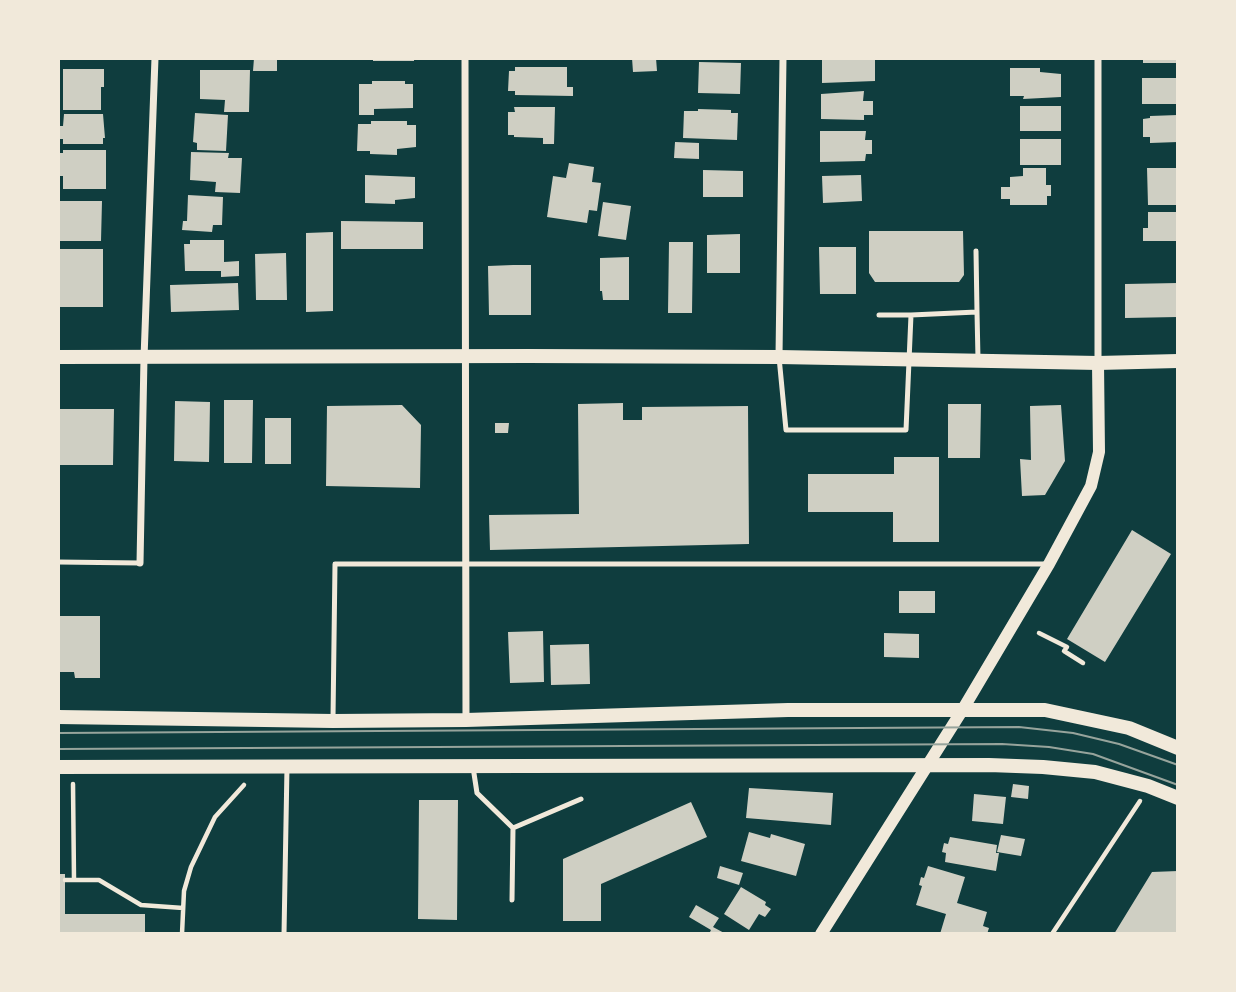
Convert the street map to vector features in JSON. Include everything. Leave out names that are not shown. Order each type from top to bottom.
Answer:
[{"type":"main road","points":[[58,357],[779,357],[1098,363],[1178,361]]},
{"type":"main road","points":[[58,717],[333,721],[466,720],[788,710],[1045,710],[1129,728],[1178,748]]},
{"type":"main road","points":[[58,767],[928,764],[1043,767],[1095,772],[1148,786],[1178,798]]},
{"type":"street","points":[[141,563],[144,358],[155,58]]},
{"type":"street","points":[[465,58],[466,720]]},
{"type":"street","points":[[779,357],[783,58]]},
{"type":"street","points":[[821,934],[1049,564],[1097,470],[1098,58]]},
{"type":"lane","points":[[976,251],[978,361]]},
{"type":"lane","points":[[879,316],[977,312]]},
{"type":"lane","points":[[779,357],[786,430],[906,430],[911,315]]},
{"type":"lane","points":[[58,562],[141,563]]},
{"type":"lane","points":[[333,721],[335,564],[1049,564]]},
{"type":"lane","points":[[284,934],[286,766]]},
{"type":"lane","points":[[473,766],[477,793],[513,828],[512,900]]},
{"type":"lane","points":[[513,828],[582,799]]},
{"type":"path","points":[[1040,633],[1067,647],[1064,651],[1083,663]]},
{"type":"path","points":[[73,780],[74,880]]},
{"type":"path","points":[[183,934],[184,891],[191,867],[215,817],[247,782]]},
{"type":"path","points":[[1052,934],[1148,786]]},
{"type":"path","points":[[65,880],[99,880],[141,905],[183,908]]},
{"type":"building","points":[[254,58],[277,58],[277,71],[253,71]]},
{"type":"building","points":[[373,58],[414,58],[414,61],[373,61]]},
{"type":"building","points":[[632,58],[656,58],[657,71],[633,72]]},
{"type":"building","points":[[822,58],[875,58],[875,81],[822,83]]},
{"type":"building","points":[[1143,58],[1178,58],[1178,63],[1143,63]]},
{"type":"building","points":[[699,62],[741,63],[740,94],[698,93]]},
{"type":"building","points":[[515,67],[567,67],[567,87],[573,87],[573,96],[515,95],[515,91],[508,91],[509,71],[515,71]]},
{"type":"building","points":[[1010,68],[1040,68],[1040,72],[1061,74],[1061,97],[1023,99],[1024,96],[1010,96]]},
{"type":"building","points":[[63,69],[104,69],[101,110],[63,110]]},
{"type":"building","points":[[200,70],[250,70],[249,112],[224,112],[225,100],[200,99]]},
{"type":"building","points":[[1142,78],[1178,78],[1178,104],[1142,104]]},
{"type":"building","points":[[372,81],[405,81],[405,84],[413,84],[413,108],[374,109],[374,115],[359,115],[359,84],[372,84]]},
{"type":"building","points":[[864,91],[863,101],[873,101],[873,115],[864,115],[864,120],[821,119],[821,94]]},
{"type":"building","points":[[1020,106],[1061,106],[1061,131],[1020,131]]},
{"type":"building","points":[[514,107],[555,107],[554,144],[543,144],[543,138],[508,135],[508,112],[515,112]]},
{"type":"building","points":[[731,110],[731,113],[738,113],[737,140],[683,138],[684,111]]},
{"type":"building","points":[[195,113],[228,115],[226,151],[197,150],[197,143],[193,142]]},
{"type":"building","points":[[64,114],[103,114],[103,144],[63,144],[63,139],[58,139],[58,126],[63,126]]},
{"type":"building","points":[[1178,115],[1178,142],[1150,143],[1150,137],[1143,137],[1143,119],[1150,116]]},
{"type":"building","points":[[371,121],[407,121],[407,125],[416,125],[416,147],[397,149],[397,155],[357,151],[358,124],[371,124]]},
{"type":"building","points":[[820,131],[866,131],[865,140],[872,140],[872,154],[866,154],[865,161],[820,162]]},
{"type":"building","points":[[1020,139],[1061,139],[1061,165],[1020,165]]},
{"type":"building","points":[[675,142],[699,143],[699,159],[674,158]]},
{"type":"building","points":[[63,150],[106,150],[106,189],[63,189],[63,176],[58,176],[58,153],[63,153]]},
{"type":"building","points":[[191,152],[229,153],[228,158],[242,158],[240,193],[215,192],[216,182],[190,180]]},
{"type":"building","points":[[569,163],[594,167],[592,182],[601,183],[597,211],[589,210],[587,223],[547,217],[553,176],[566,178]]},
{"type":"building","points":[[1023,168],[1046,168],[1046,185],[1051,185],[1051,196],[1047,196],[1047,205],[1010,205],[1010,199],[1001,199],[1001,187],[1010,187],[1010,177],[1023,176]]},
{"type":"building","points":[[1147,168],[1178,168],[1178,205],[1148,205]]},
{"type":"building","points":[[703,170],[743,171],[743,197],[703,197]]},
{"type":"building","points":[[365,175],[415,177],[415,198],[395,200],[395,204],[365,203]]},
{"type":"building","points":[[861,175],[862,201],[823,203],[822,176]]},
{"type":"building","points":[[188,195],[223,197],[222,225],[213,225],[212,232],[182,230],[183,221],[187,221]]},
{"type":"building","points":[[59,201],[102,201],[101,241],[59,241]]},
{"type":"building","points":[[603,202],[631,206],[626,240],[598,236]]},
{"type":"building","points":[[1148,212],[1178,212],[1178,241],[1143,241],[1143,228],[1148,228]]},
{"type":"building","points":[[341,221],[423,222],[423,249],[341,249]]},
{"type":"building","points":[[869,231],[963,231],[964,275],[959,282],[875,282],[869,273]]},
{"type":"building","points":[[333,232],[333,311],[306,312],[306,233]]},
{"type":"building","points":[[740,234],[740,273],[707,273],[707,235]]},
{"type":"building","points":[[190,240],[224,240],[224,262],[239,261],[239,276],[221,277],[221,271],[185,271],[184,244],[190,244]]},
{"type":"building","points":[[669,242],[693,242],[692,313],[668,313]]},
{"type":"building","points":[[819,247],[856,247],[856,294],[820,294]]},
{"type":"building","points":[[58,249],[103,249],[103,307],[58,307]]},
{"type":"building","points":[[286,253],[287,300],[256,300],[255,254]]},
{"type":"building","points":[[629,257],[629,300],[603,300],[600,291],[600,258]]},
{"type":"building","points":[[531,265],[531,315],[489,315],[488,266]]},
{"type":"building","points":[[238,283],[239,310],[171,312],[170,285]]},
{"type":"building","points":[[1178,283],[1178,317],[1125,318],[1125,284]]},
{"type":"building","points":[[224,400],[253,400],[252,463],[224,463]]},
{"type":"building","points":[[175,401],[210,402],[209,462],[174,461]]},
{"type":"building","points":[[623,403],[623,420],[642,420],[642,407],[748,406],[749,544],[490,550],[489,515],[579,514],[578,404]]},
{"type":"building","points":[[948,404],[981,404],[980,458],[948,458]]},
{"type":"building","points":[[402,405],[421,425],[420,488],[326,486],[327,406]]},
{"type":"building","points":[[1061,405],[1065,461],[1045,495],[1022,496],[1020,459],[1031,460],[1030,406]]},
{"type":"building","points":[[58,409],[114,409],[113,465],[58,465]]},
{"type":"building","points":[[265,418],[291,418],[291,464],[265,464]]},
{"type":"building","points":[[495,423],[509,423],[508,433],[495,433]]},
{"type":"building","points":[[894,457],[939,457],[939,542],[893,542],[893,512],[808,512],[808,474],[894,474]]},
{"type":"building","points":[[1132,530],[1171,554],[1105,662],[1067,639]]},
{"type":"building","points":[[899,591],[935,591],[935,613],[899,613]]},
{"type":"building","points":[[58,616],[100,616],[100,678],[75,678],[74,672],[58,672]]},
{"type":"building","points":[[543,631],[544,682],[510,683],[508,632]]},
{"type":"building","points":[[884,633],[919,634],[919,658],[884,657]]},
{"type":"building","points":[[589,644],[590,684],[551,685],[550,645]]},
{"type":"building","points":[[1013,784],[1029,786],[1028,799],[1011,797]]},
{"type":"building","points":[[749,788],[833,793],[831,825],[746,818]]},
{"type":"building","points":[[974,794],[1006,797],[1003,824],[972,821]]},
{"type":"building","points":[[419,800],[458,800],[457,920],[418,919]]},
{"type":"building","points":[[691,802],[707,837],[601,884],[601,921],[563,921],[563,859]]},
{"type":"building","points":[[749,832],[770,838],[771,834],[805,844],[796,876],[741,861]]},
{"type":"building","points":[[1001,835],[1025,839],[1021,856],[997,852]]},
{"type":"building","points":[[950,837],[997,845],[996,853],[999,853],[996,871],[945,862],[946,853],[942,852],[944,843],[948,844]]},
{"type":"building","points":[[720,866],[743,873],[739,885],[717,878]]},
{"type":"building","points":[[928,866],[965,877],[957,903],[987,912],[983,926],[989,928],[987,934],[940,934],[946,914],[916,905],[922,886],[919,885],[921,877],[924,878]]},
{"type":"building","points":[[1178,871],[1178,934],[1114,934],[1152,872]]},
{"type":"building","points":[[58,874],[65,874],[65,914],[145,914],[145,934],[58,934]]},
{"type":"building","points":[[741,887],[766,902],[765,905],[771,909],[765,917],[759,914],[749,930],[724,914]]},
{"type":"building","points":[[696,905],[719,918],[713,927],[726,934],[709,934],[711,930],[689,917]]},
{"type":"tram line","points":[[58,733],[1019,727],[1073,733],[1119,744],[1178,765]]},
{"type":"tram line","points":[[58,749],[1002,744],[1049,747],[1093,754],[1178,785]]}]
